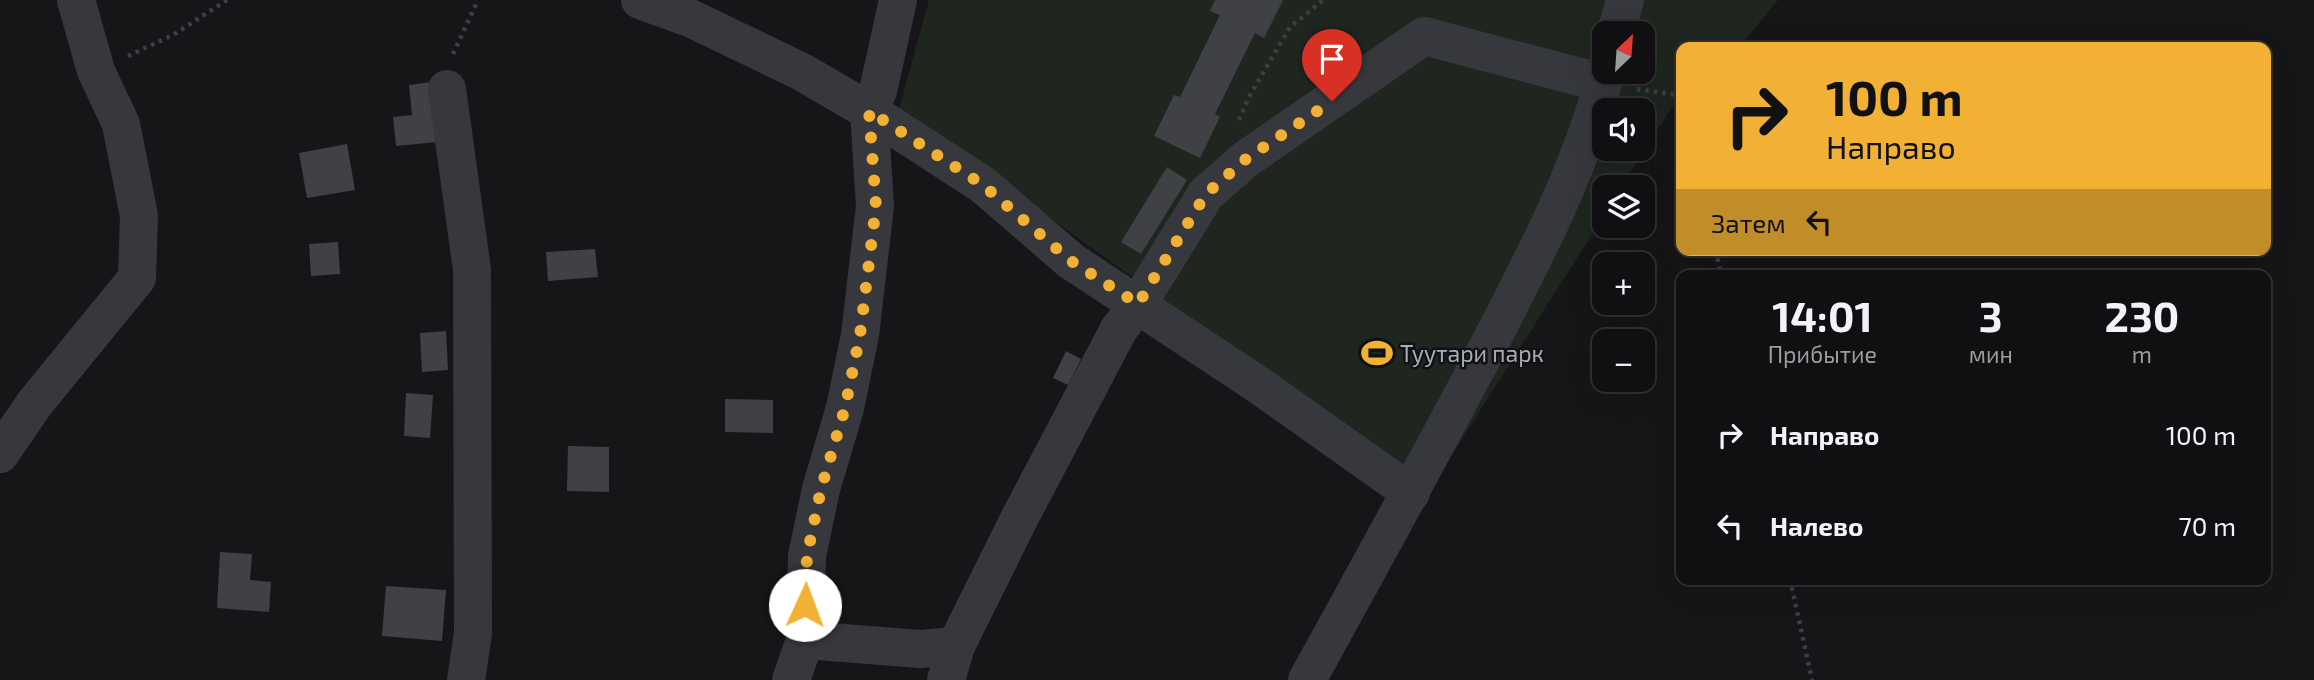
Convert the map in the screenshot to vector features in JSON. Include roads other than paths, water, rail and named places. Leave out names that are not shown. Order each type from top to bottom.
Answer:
[{"type":"street","points":[[0,454],[34,402],[137,278],[139,216],[121,124],[96,71],[76,0]]},
{"type":"street","points":[[640,0],[690,18],[802,72],[869,111],[983,185],[1071,261],[1260,386],[1411,493]]},
{"type":"street","points":[[791,680],[805,640],[807,556],[821,489],[845,408],[860,335],[876,206],[869,111],[878,91],[898,0]]},
{"type":"street","points":[[1619,21],[1625,0]]},
{"type":"street","points":[[805,640],[920,649],[951,663],[1019,519],[1119,329],[1138,304],[1206,194],[1246,159],[1424,36],[1592,74]]},
{"type":"street","points":[[1307,680],[1411,493],[1545,237],[1601,84]]},
{"type":"street","points":[[447,89],[472,270],[473,633],[466,680]]},
{"type":"place","name":"Туутари парк","points":[[1377,353]]}]
